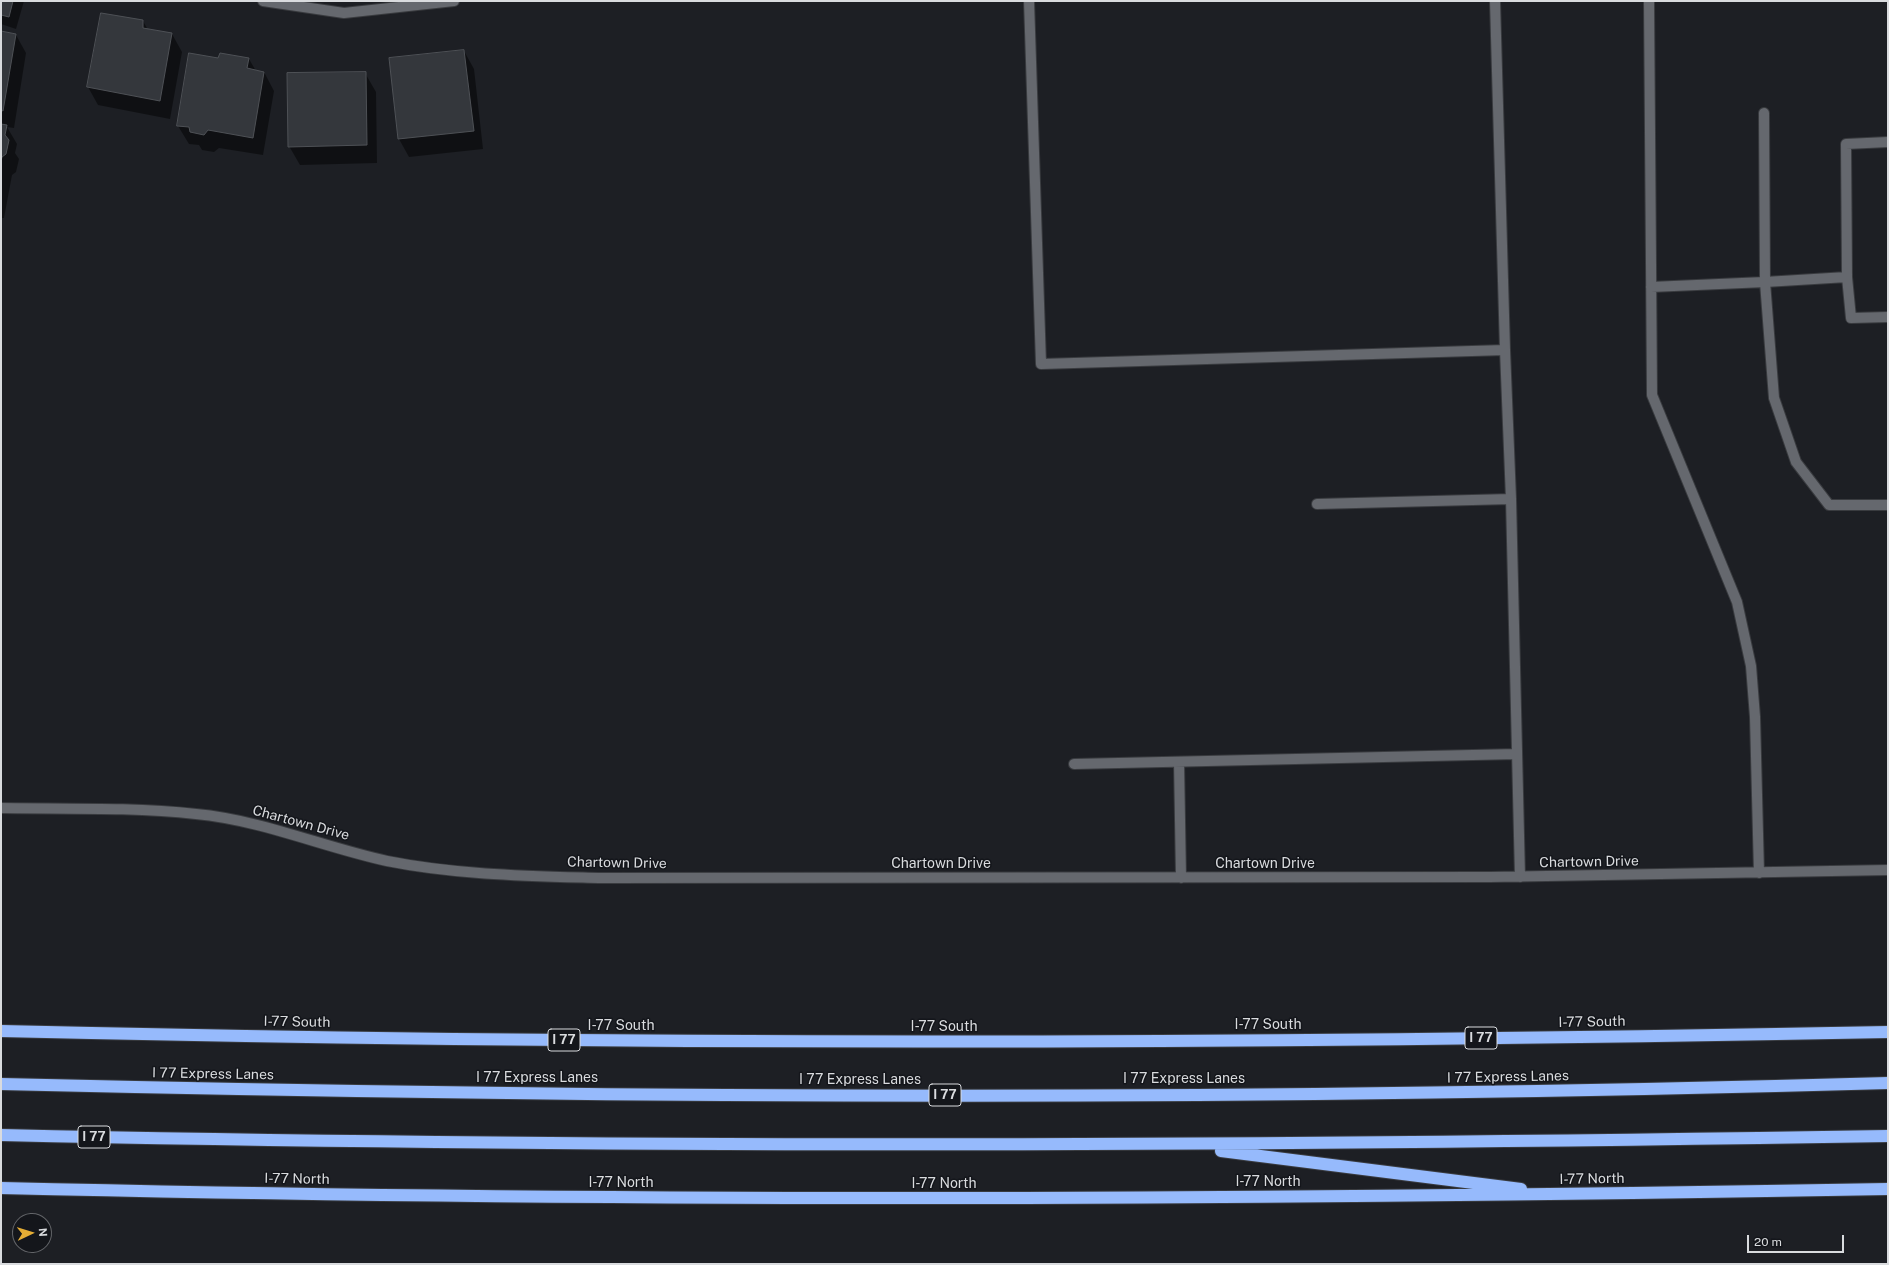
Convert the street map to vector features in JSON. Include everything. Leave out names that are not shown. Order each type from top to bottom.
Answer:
[{"type":"highway","name":"I-77 South","points":[[1,1031],[483,1040],[874,1042],[1369,1040],[1888,1032]]},
{"type":"highway","points":[[1,1038],[56,1032]]},
{"type":"highway","name":"I 77 Express Lanes","points":[[1,1084],[482,1093],[818,1095],[1361,1093],[1663,1090],[1888,1083]]},
{"type":"highway","name":"I 77","points":[[1,1135],[497,1144],[778,1146],[1172,1145],[1888,1136]]},
{"type":"highway","points":[[1172,1145],[1566,1194]]},
{"type":"highway","name":"I-77 North","points":[[1,1188],[457,1197],[770,1199],[1074,1199],[1888,1189]]},
{"type":"street","points":[[263,1],[344,13],[454,1]]},
{"type":"street","points":[[1030,1],[1041,364],[1505,350]]},
{"type":"street","points":[[1495,1],[1505,350],[1511,499],[1520,877]]},
{"type":"street","points":[[1648,1],[1652,395],[1737,602],[1751,666],[1755,717],[1759,873]]},
{"type":"street","points":[[1764,113],[1765,282],[1774,398],[1796,462],[1829,506],[1888,505]]},
{"type":"street","points":[[1888,142],[1846,144],[1847,277],[1851,318],[1888,317]]},
{"type":"street","points":[[1651,287],[1847,277]]},
{"type":"street","points":[[1317,504],[1511,499]]},
{"type":"street","points":[[1074,764],[1517,754]]},
{"type":"street","points":[[1179,762],[1181,878]]},
{"type":"street","name":"Chartown Drive","points":[[1,808],[196,814],[232,820],[388,861],[452,871],[526,876],[599,878],[1520,877],[1888,870]]},
{"type":"building","points":[[1,1],[13,1],[9,17],[1,15]]},
{"type":"building","points":[[101,13],[143,20],[143,28],[172,33],[160,101],[87,87]]},
{"type":"building","points":[[1,31],[16,34],[3,111],[1,110]]},
{"type":"building","points":[[464,50],[474,131],[398,139],[389,58]]},
{"type":"building","points":[[189,53],[218,58],[220,53],[249,58],[247,68],[264,72],[253,138],[208,130],[204,135],[190,132],[189,127],[177,126]]},
{"type":"building","points":[[366,72],[367,145],[288,147],[287,73]]},
{"type":"building","points":[[1,124],[7,125],[5,135],[9,140],[6,154],[2,157],[1,161]]}]
